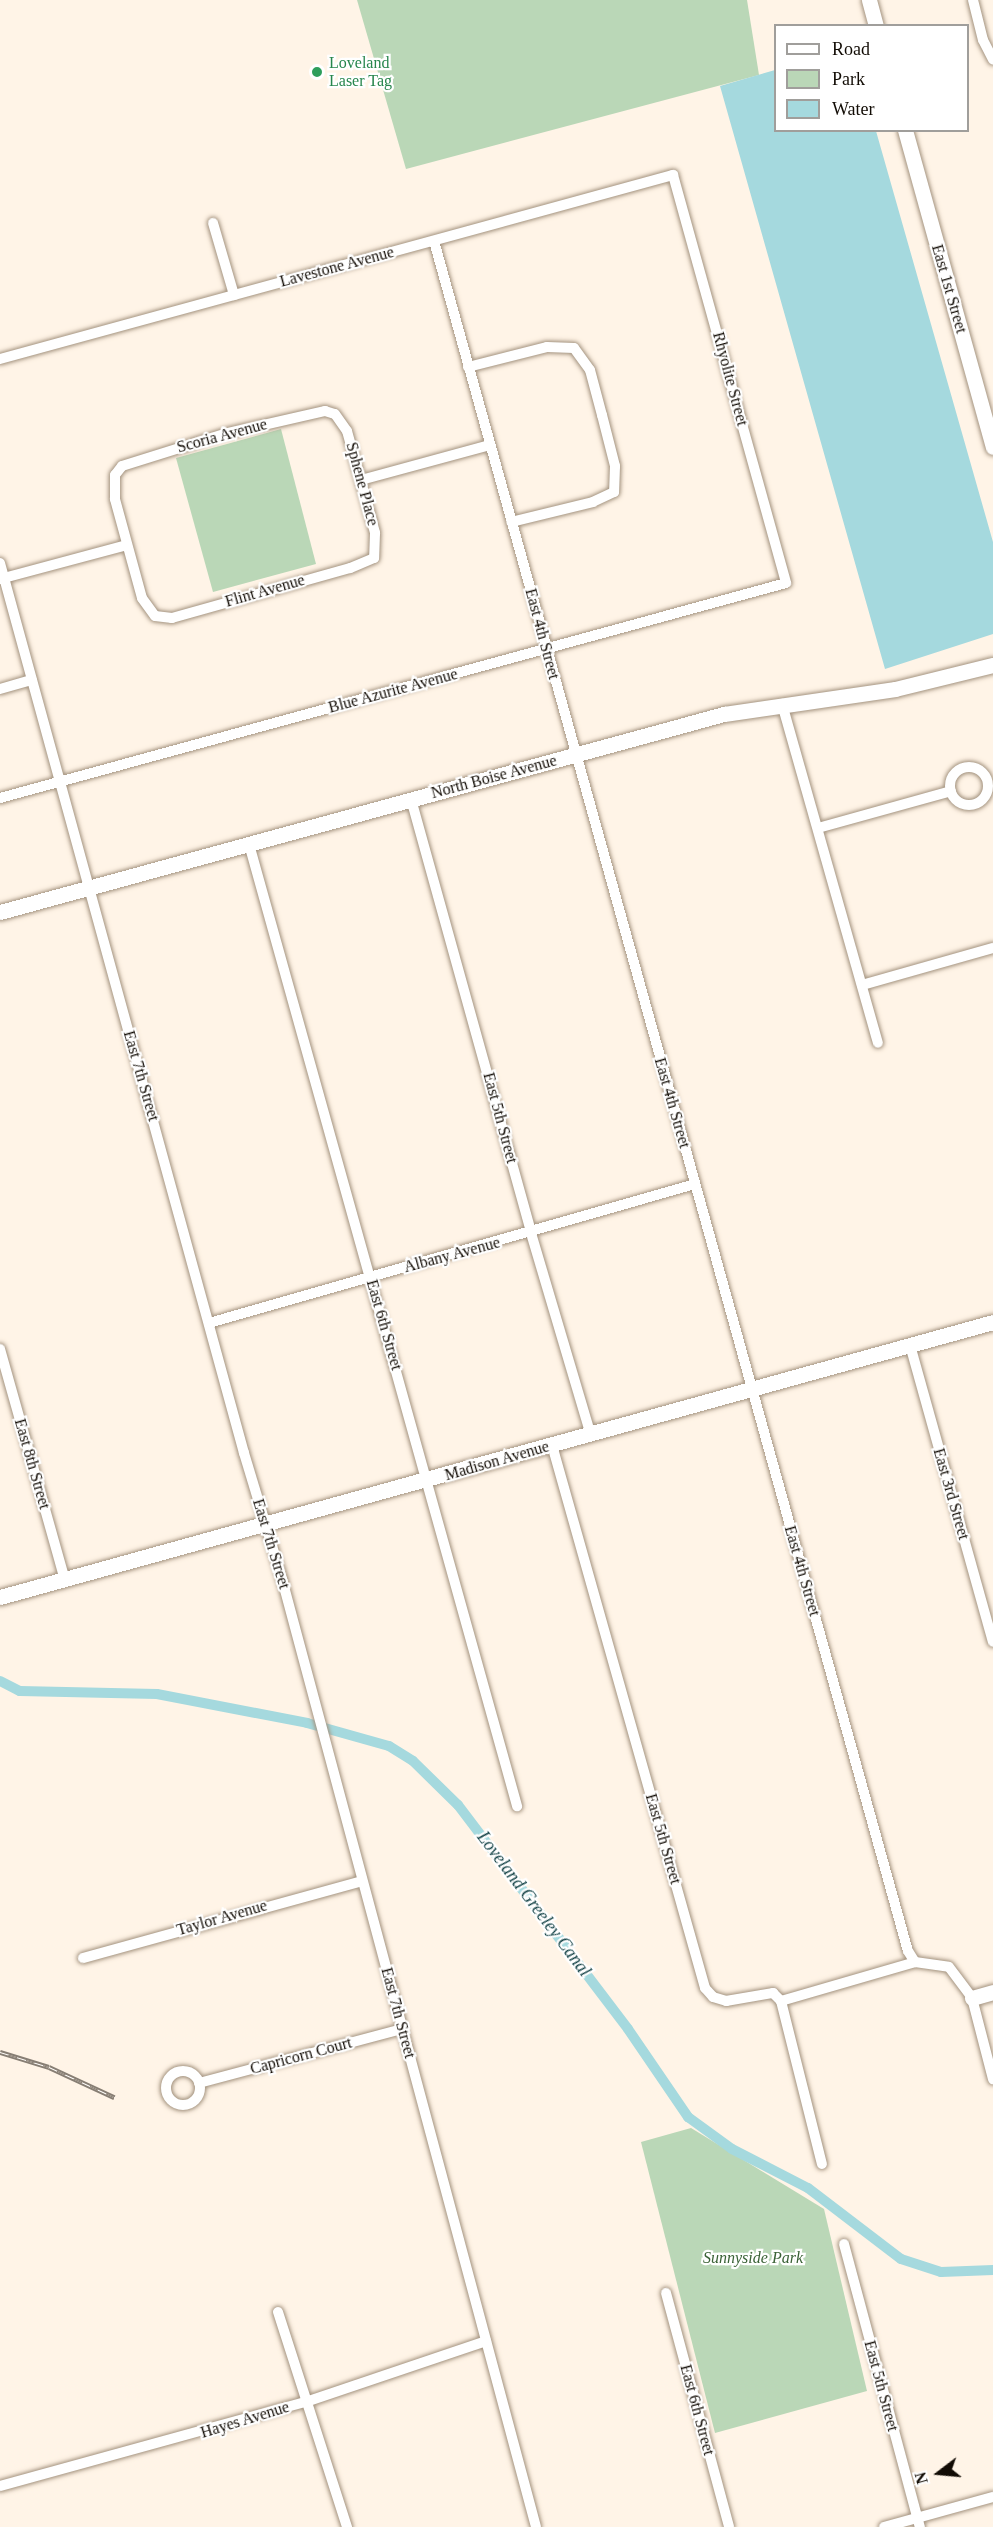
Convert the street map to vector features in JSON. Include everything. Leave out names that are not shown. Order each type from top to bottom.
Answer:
[{"type":"main road","points":[[869,0],[875,24]]},
{"type":"main road","name":"East 1st Street","points":[[906,132],[993,447]]},
{"type":"main road","name":"North Boise Avenue","points":[[0,912],[724,714],[895,689],[993,665]]},
{"type":"main road","name":"Madison Avenue","points":[[0,1597],[267,1526],[993,1322]]},
{"type":"main road","points":[[972,1998],[993,1992]]},
{"type":"street","points":[[973,0],[993,60]]},
{"type":"street","name":"Lavestone Avenue","points":[[0,359],[674,175]]},
{"type":"street","name":"Rhyolite Street","points":[[674,175],[786,583]]},
{"type":"street","points":[[213,223],[234,295]]},
{"type":"street","name":"East 4th Street","points":[[434,241],[751,1390],[908,1951],[915,1962]]},
{"type":"street","points":[[468,367],[547,347],[574,348],[590,370],[615,466],[614,492],[593,502],[511,522]]},
{"type":"street","name":"Scoria Avenue","points":[[127,545],[113,488],[115,475],[131,462],[224,434],[312,412],[334,414]]},
{"type":"street","name":"Sphene Place","points":[[334,414],[347,431],[361,480],[375,533],[374,558]]},
{"type":"street","points":[[361,480],[490,445]]},
{"type":"street","points":[[2,578],[127,545]]},
{"type":"street","name":"Flint Avenue","points":[[127,545],[142,598],[155,616],[172,618],[374,558]]},
{"type":"street","name":"East 7th Street","points":[[0,563],[2,578],[267,1526],[536,2527]]},
{"type":"street","name":"Blue Azurite Avenue","points":[[0,798],[786,583]]},
{"type":"street","points":[[0,689],[32,680]]},
{"type":"street","points":[[782,704],[878,1043]]},
{"type":"street","points":[[818,828],[951,790]]},
{"type":"street","name":"East 5th Street","points":[[411,800],[531,1233],[591,1434]]},
{"type":"street","name":"East 6th Street","points":[[249,844],[518,1806]]},
{"type":"street","points":[[862,985],[993,948]]},
{"type":"street","name":"Albany Avenue","points":[[209,1323],[531,1233],[694,1184]]},
{"type":"street","name":"East 3rd Street","points":[[910,1345],[993,1642]]},
{"type":"street","name":"East 8th Street","points":[[0,1349],[64,1580]]},
{"type":"street","name":"East 5th Street","points":[[552,1445],[705,1988],[713,1997],[726,2001],[773,1993],[781,2001]]},
{"type":"street","name":"Taylor Avenue","points":[[83,1958],[362,1881]]},
{"type":"street","points":[[822,2164],[781,2001],[915,1962],[949,1967],[972,1998],[993,2079]]},
{"type":"street","name":"Capricorn Court","points":[[199,2083],[402,2029]]},
{"type":"street","name":"East 5th Street","points":[[844,2244],[918,2523]]},
{"type":"street","name":"East 6th Street","points":[[666,2292],[729,2527]]},
{"type":"street","points":[[278,2312],[347,2527]]},
{"type":"street","name":"Hayes Avenue","points":[[0,2487],[306,2402],[486,2341]]},
{"type":"street","points":[[884,2527],[918,2523],[993,2497]]},
{"type":"green space","points":[[357,0],[747,0],[759,75],[406,169]]},
{"type":"green space","points":[[281,429],[316,564],[213,592],[176,458]]},
{"type":"green space","name":"Sunnyside Park","points":[[691,2128],[824,2209],[867,2391],[715,2433],[641,2142]]},
{"type":"water","points":[[774,70],[774,132],[876,132],[993,542],[993,634],[885,669],[720,86]]},
{"type":"waterway","name":"Loveland Greeley Canal","points":[[0,1681],[20,1691],[157,1694],[307,1723],[389,1746],[413,1761],[458,1805],[628,2029],[688,2117],[732,2149],[808,2188],[901,2259],[941,2272],[993,2270]]},
{"type":"railway","points":[[0,2052],[49,2067],[114,2097]]},
{"type":"place","name":"Loveland Laser Tag","points":[[317,72]]}]
